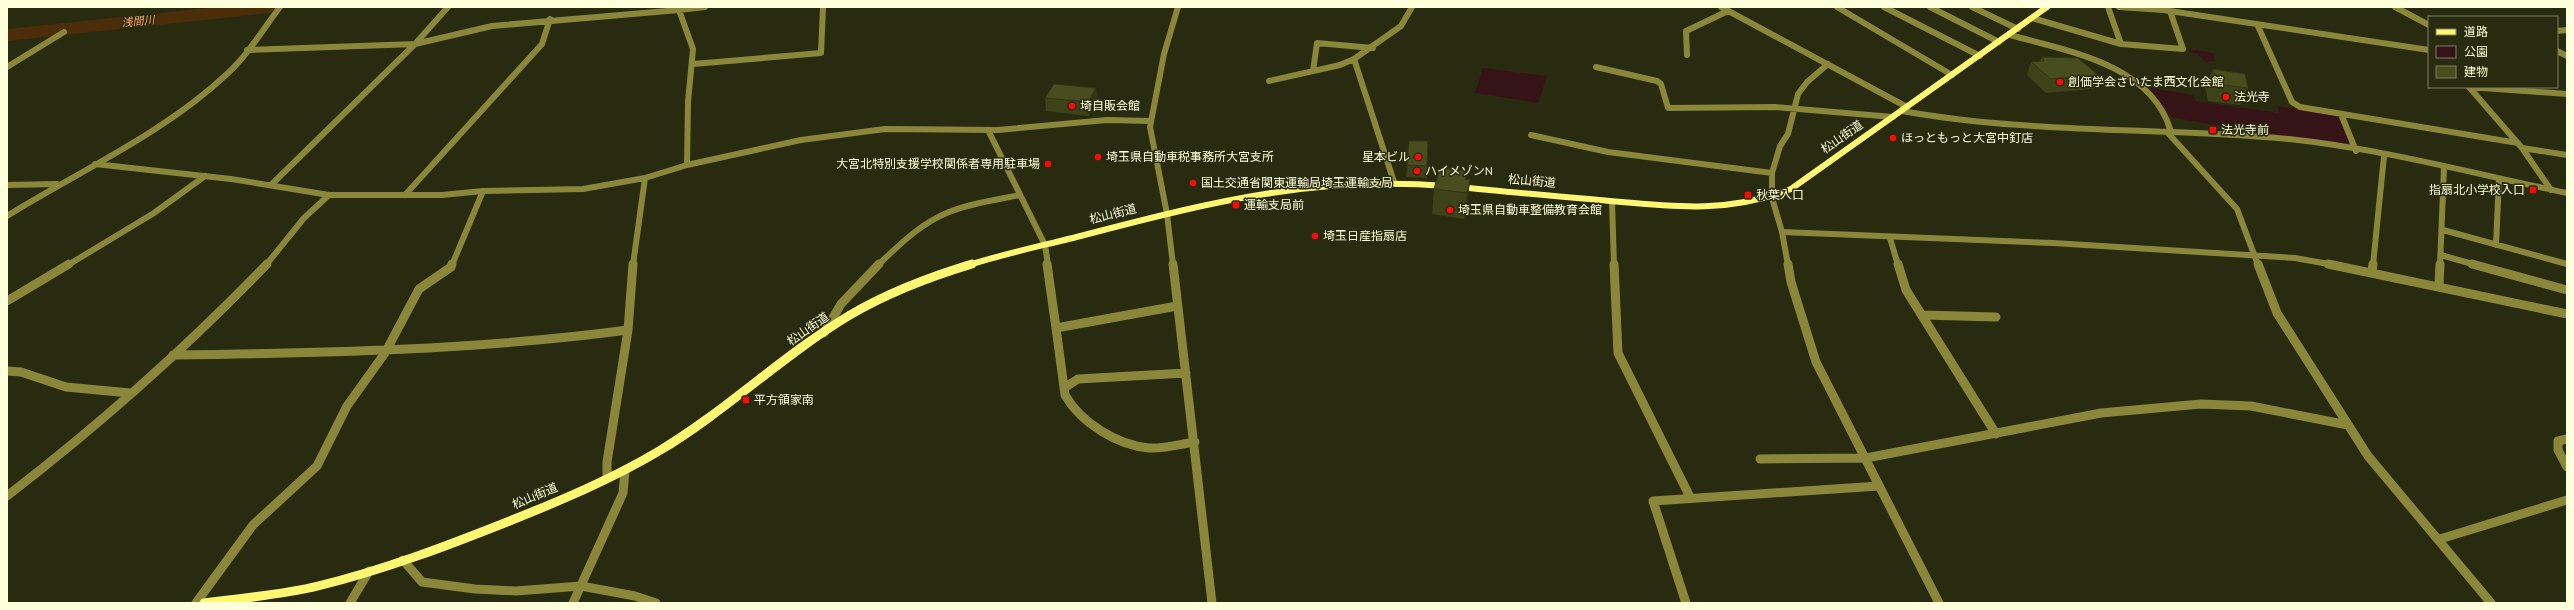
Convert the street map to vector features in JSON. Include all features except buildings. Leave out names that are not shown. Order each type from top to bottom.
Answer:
[{"type":"main road","name":"松山街道","points":[[204,603],[317,585],[369,571],[403,560],[518,517],[625,470],[689,433],[824,333],[856,312],[911,285],[943,273],[1045,245],[1167,214],[1284,189],[1394,182],[1612,202],[1699,208],[1751,203],[1772,198],[1791,189],[2010,35],[2047,7]]},
{"type":"street","points":[[271,185],[415,44],[448,7]]},
{"type":"street","points":[[247,50],[415,44],[492,26],[550,19],[705,7]]},
{"type":"street","points":[[693,64],[822,53],[823,7]]},
{"type":"street","points":[[1178,7],[1164,54],[1150,127],[1167,214],[1177,306],[1195,442],[1212,603]]},
{"type":"street","points":[[1269,81],[1314,71],[1354,59],[1373,48],[1402,26],[1412,7]]},
{"type":"street","points":[[1721,7],[1828,64],[1904,109],[2020,126],[2252,136],[2384,156],[2567,193]]},
{"type":"street","points":[[1837,7],[1952,75]]},
{"type":"street","points":[[1884,7],[1980,56]]},
{"type":"street","points":[[1930,7],[1999,42]]},
{"type":"street","points":[[1974,8],[1988,7]]},
{"type":"street","points":[[2108,7],[2121,44]]},
{"type":"street","points":[[2119,7],[2170,11],[2428,50]]},
{"type":"street","points":[[2395,7],[2428,24]]},
{"type":"street","points":[[7,216],[57,184],[95,164],[152,129],[212,86],[228,73],[279,8]]},
{"type":"street","points":[[1974,8],[2018,29]]},
{"type":"street","points":[[679,10],[693,49],[693,64],[688,102],[687,165]]},
{"type":"street","points":[[1687,55],[1686,31],[1728,11]]},
{"type":"street","points":[[2032,18],[2121,44],[2183,49],[2170,11]]},
{"type":"street","points":[[405,196],[527,58],[542,44],[550,19]]},
{"type":"street","points":[[2258,24],[2292,102],[2300,107],[2567,155]]},
{"type":"street","points":[[7,68],[64,32]]},
{"type":"street","points":[[2010,35],[2088,58],[2129,77],[2149,93],[2164,110],[2170,129],[2167,132]]},
{"type":"street","points":[[1314,71],[1317,42],[1373,48]]},
{"type":"street","points":[[2558,52],[2567,56]]},
{"type":"street","points":[[1354,59],[1371,117],[1394,182]]},
{"type":"street","points":[[1828,64],[1807,82],[1798,94],[1793,108],[1788,134],[1780,146],[1772,173],[1772,198],[1782,232],[1790,282],[1816,362],[1866,458],[1938,603]]},
{"type":"street","points":[[1596,67],[1657,81],[1661,84],[1668,108],[1793,108],[1893,117]]},
{"type":"street","points":[[2470,88],[2520,146],[2551,190]]},
{"type":"street","points":[[2483,88],[2567,94]]},
{"type":"street","points":[[2341,114],[2356,151]]},
{"type":"street","points":[[95,164],[205,176],[329,194],[442,196],[483,191],[583,189],[645,178],[687,165],[801,140],[885,129],[988,130],[1034,128],[1107,120],[1151,121]]},
{"type":"street","points":[[988,130],[1045,245],[1064,388],[1072,408],[1087,422],[1119,438],[1145,447],[1195,442]]},
{"type":"street","points":[[2167,132],[2237,209],[2256,255],[2277,313],[2368,456],[2440,539],[2491,603]]},
{"type":"street","points":[[1531,135],[1601,151],[1772,173]]},
{"type":"street","points":[[2372,271],[2384,156]]},
{"type":"street","points":[[2439,285],[2443,230],[2444,168]]},
{"type":"street","points":[[7,301],[154,213],[205,176]]},
{"type":"street","points":[[607,478],[607,462],[628,330],[635,237],[645,178]]},
{"type":"street","points":[[2496,244],[2499,180]]},
{"type":"street","points":[[7,185],[57,184]]},
{"type":"street","points":[[196,603],[253,525],[317,466],[347,406],[385,353],[419,290],[451,266],[483,191]]},
{"type":"street","points":[[7,496],[70,446],[209,324],[272,258],[304,218],[329,194]]},
{"type":"street","points":[[824,333],[832,314],[884,259],[917,230],[938,216],[1020,195]]},
{"type":"street","points":[[1612,202],[1618,353],[1690,497]]},
{"type":"street","points":[[2443,230],[2567,264]]},
{"type":"street","points":[[1782,232],[1890,238],[2052,243],[2295,258],[2372,271],[2567,314]]},
{"type":"street","points":[[1890,238],[1906,290],[1996,434]]},
{"type":"street","points":[[2441,255],[2567,290]]},
{"type":"street","points":[[1056,328],[1177,306]]},
{"type":"street","points":[[1922,315],[1996,317]]},
{"type":"street","points":[[173,355],[385,353],[496,347],[628,330]]},
{"type":"street","points":[[7,371],[21,372],[66,387],[130,393]]},
{"type":"street","points":[[1064,388],[1078,379],[1186,373]]},
{"type":"street","points":[[1760,459],[1866,458],[2101,413],[2201,404],[2251,406],[2348,425]]},
{"type":"street","points":[[2567,438],[2558,441],[2558,450],[2567,467]]},
{"type":"street","points":[[573,603],[623,492],[625,470]]},
{"type":"street","points":[[1686,603],[1653,501],[1690,497],[1879,486]]},
{"type":"street","points":[[2440,539],[2567,500]]},
{"type":"street","points":[[403,560],[422,582],[516,591],[581,586],[635,596],[656,603]]},
{"type":"street","points":[[350,603],[369,571]]},
{"type":"green space","points":[[2189,49],[2213,53],[2215,61],[2205,62],[2198,54],[2192,53]]},
{"type":"green space","points":[[1483,68],[1547,76],[1538,103],[1475,93]]},
{"type":"green space","points":[[2148,88],[2193,95],[2196,101],[2279,113],[2277,106],[2333,114],[2338,116],[2350,143],[2345,144],[2248,131],[2171,117]]},
{"type":"waterway","name":"浅間川","points":[[7,35],[269,7]]},
{"type":"place","name":"創価学会さいたま西文化会館","points":[[2060,82]]},
{"type":"place","name":"法光寺","points":[[2226,97]]},
{"type":"place","name":"埼自販会館","points":[[1072,106]]},
{"type":"place","name":"法光寺前","points":[[2213,130]]},
{"type":"place","name":"ほっともっと大宮中釘店","points":[[1893,138]]},
{"type":"place","name":"埼玉県自動車税事務所大宮支所","points":[[1098,157]]},
{"type":"place","name":"星本ビル","points":[[1418,157]]},
{"type":"place","name":"大宮北特別支援学校関係者専用駐車場","points":[[1048,164]]},
{"type":"place","name":"ハイメゾンN","points":[[1417,171]]},
{"type":"place","name":"国土交通省関東運輸局埼玉運輸支局","points":[[1193,183]]},
{"type":"place","name":"指扇北小学校入口","points":[[2533,190]]},
{"type":"place","name":"秋葉入口","points":[[1748,195]]},
{"type":"place","name":"運輸支局前","points":[[1236,205]]},
{"type":"place","name":"埼玉県自動車整備教育会館","points":[[1450,210]]},
{"type":"place","name":"埼玉日産指扇店","points":[[1315,236]]},
{"type":"place","name":"平方領家南","points":[[746,400]]}]
